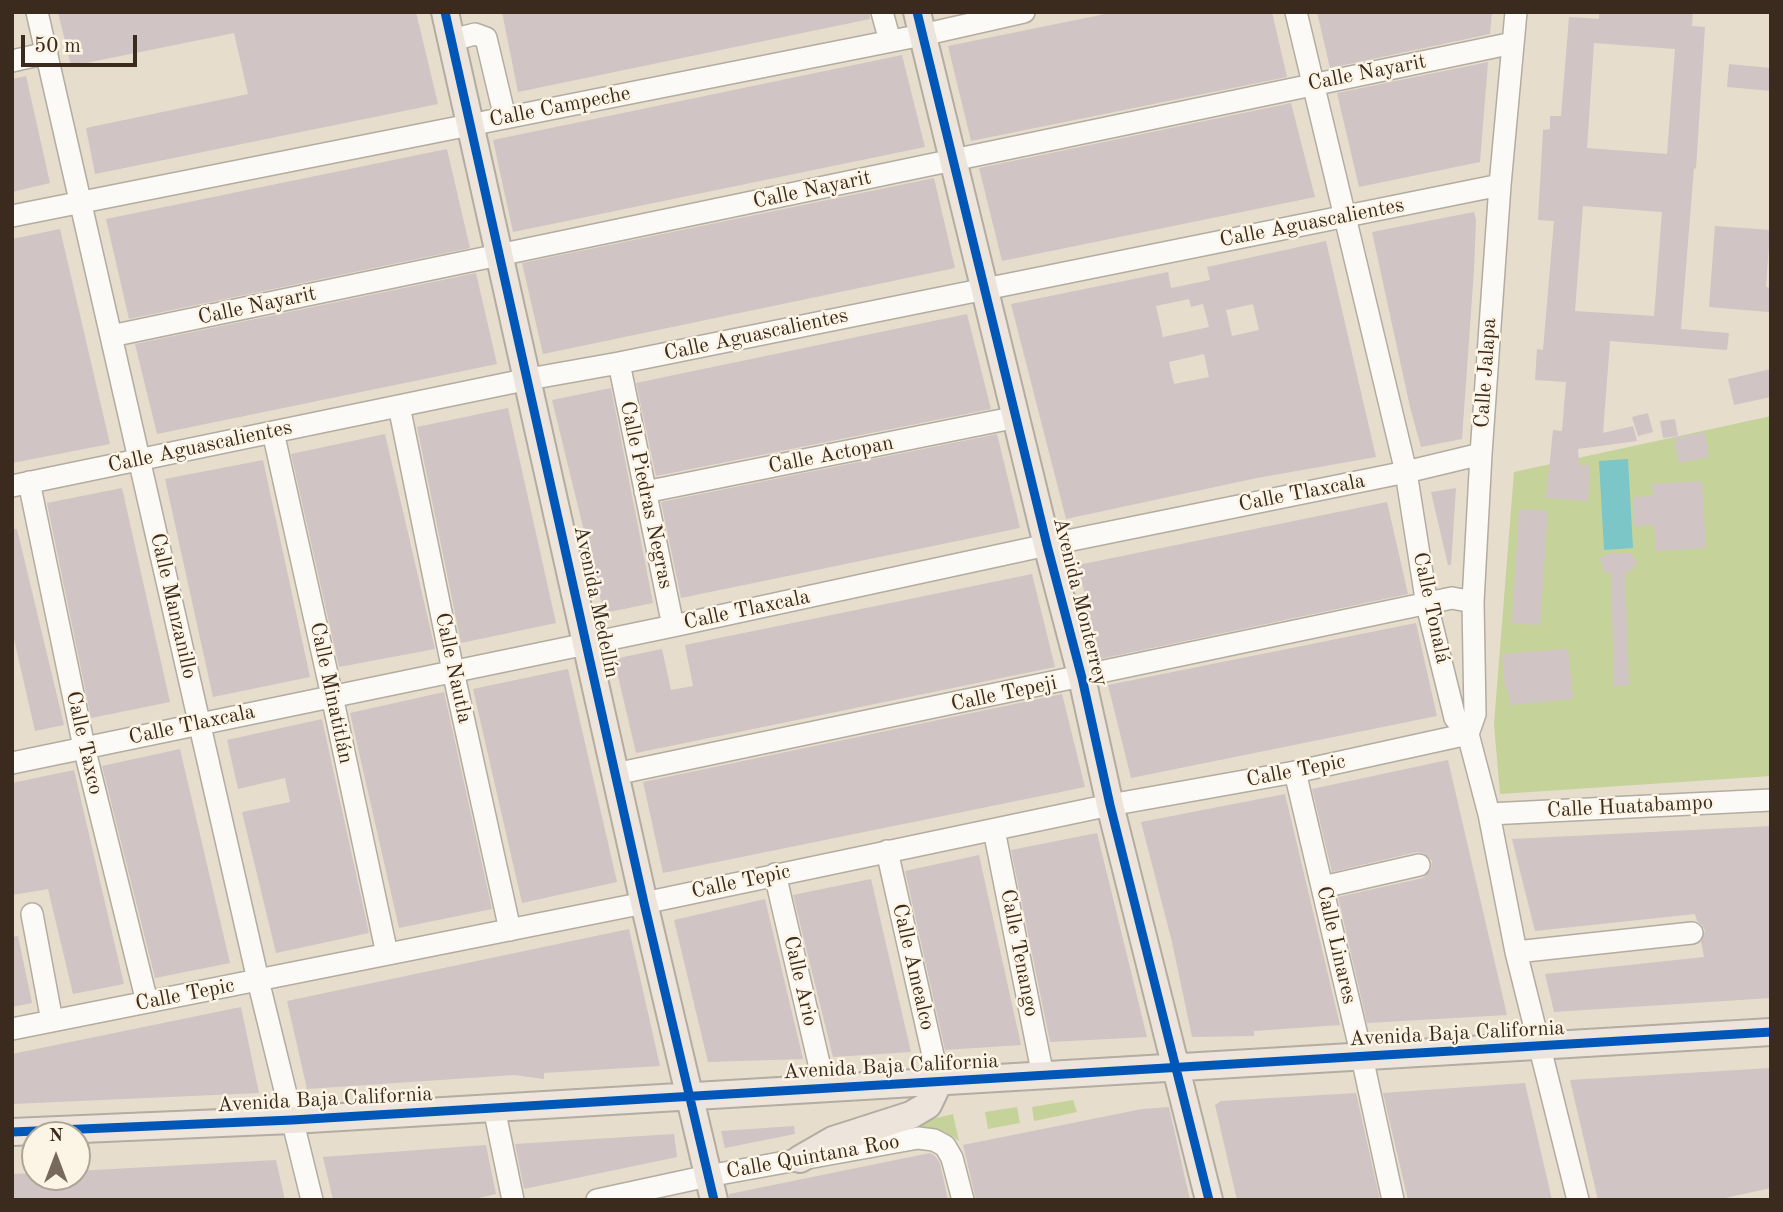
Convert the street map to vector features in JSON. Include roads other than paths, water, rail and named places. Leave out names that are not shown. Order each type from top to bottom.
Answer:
[{"type":"main road","name":"Avenida Medellín","points":[[445,12],[644,903],[711,1188]]},
{"type":"main road","name":"Avenida Monterrey","points":[[920,24],[1209,1200]]},
{"type":"main road","name":"Avenida Baja California","points":[[12,1132],[292,1120],[1771,1032]]},
{"type":"main road","points":[[800,1159],[833,1140],[911,1115],[928,1105],[939,1082]]},
{"type":"street","name":"Calle Manzanillo","points":[[37,12],[258,980],[312,1200]]},
{"type":"street","points":[[882,12],[890,41]]},
{"type":"street","name":"Calle Campeche","points":[[12,216],[890,41],[920,24],[1024,12]]},
{"type":"street","name":"Calle Tonalá","points":[[1296,12],[1406,472],[1427,605],[1455,718],[1468,734],[1489,814],[1516,952],[1578,1200]]},
{"type":"street","name":"Calle Jalapa","points":[[1468,734],[1475,714],[1473,602],[1481,454],[1500,185],[1516,12]]},
{"type":"street","points":[[452,40],[475,34],[486,38],[505,118]]},
{"type":"street","name":"Calle Nayarit","points":[[111,336],[1513,43]]},
{"type":"street","points":[[12,61],[47,53]]},
{"type":"street","name":"Calle Aguascalientes","points":[[21,484],[529,379],[1500,185]]},
{"type":"street","name":"Calle Piedras Negras","points":[[619,363],[673,626]]},
{"type":"street","name":"Calle Nautla","points":[[399,406],[510,930]]},
{"type":"street","name":"Calle Actopan","points":[[645,492],[1017,417]]},
{"type":"street","name":"Calle Minatitlán","points":[[272,432],[387,954]]},
{"type":"street","name":"Calle Tlaxcala","points":[[12,762],[588,644],[1481,454]]},
{"type":"street","name":"Calle Taxco","points":[[21,484],[147,1002]]},
{"type":"street","name":"Calle Tepeji","points":[[615,774],[1082,678],[1452,598],[1473,602]]},
{"type":"street","name":"Calle Tepic","points":[[12,1029],[644,903],[1110,805],[1295,772],[1468,734]]},
{"type":"street","name":"Calle Linares","points":[[1295,772],[1393,1200]]},
{"type":"street","name":"Calle Huatabampo","points":[[1489,814],[1771,800]]},
{"type":"street","name":"Calle Tenango","points":[[994,830],[1043,1076]]},
{"type":"street","name":"Calle Amealco","points":[[887,851],[939,1082]]},
{"type":"street","points":[[1323,887],[1419,865]]},
{"type":"street","name":"Calle Ario","points":[[775,874],[825,1089]]},
{"type":"street","points":[[32,914],[52,1021]]},
{"type":"street","points":[[1516,952],[1692,933]]},
{"type":"street","points":[[494,1108],[513,1200]]},
{"type":"street","name":"Calle Quintana Roo","points":[[597,1200],[711,1188],[800,1159],[918,1138],[934,1140],[945,1146],[952,1158],[963,1200]]},
{"type":"water","points":[[1628,459],[1633,548],[1604,550],[1599,461]]}]
